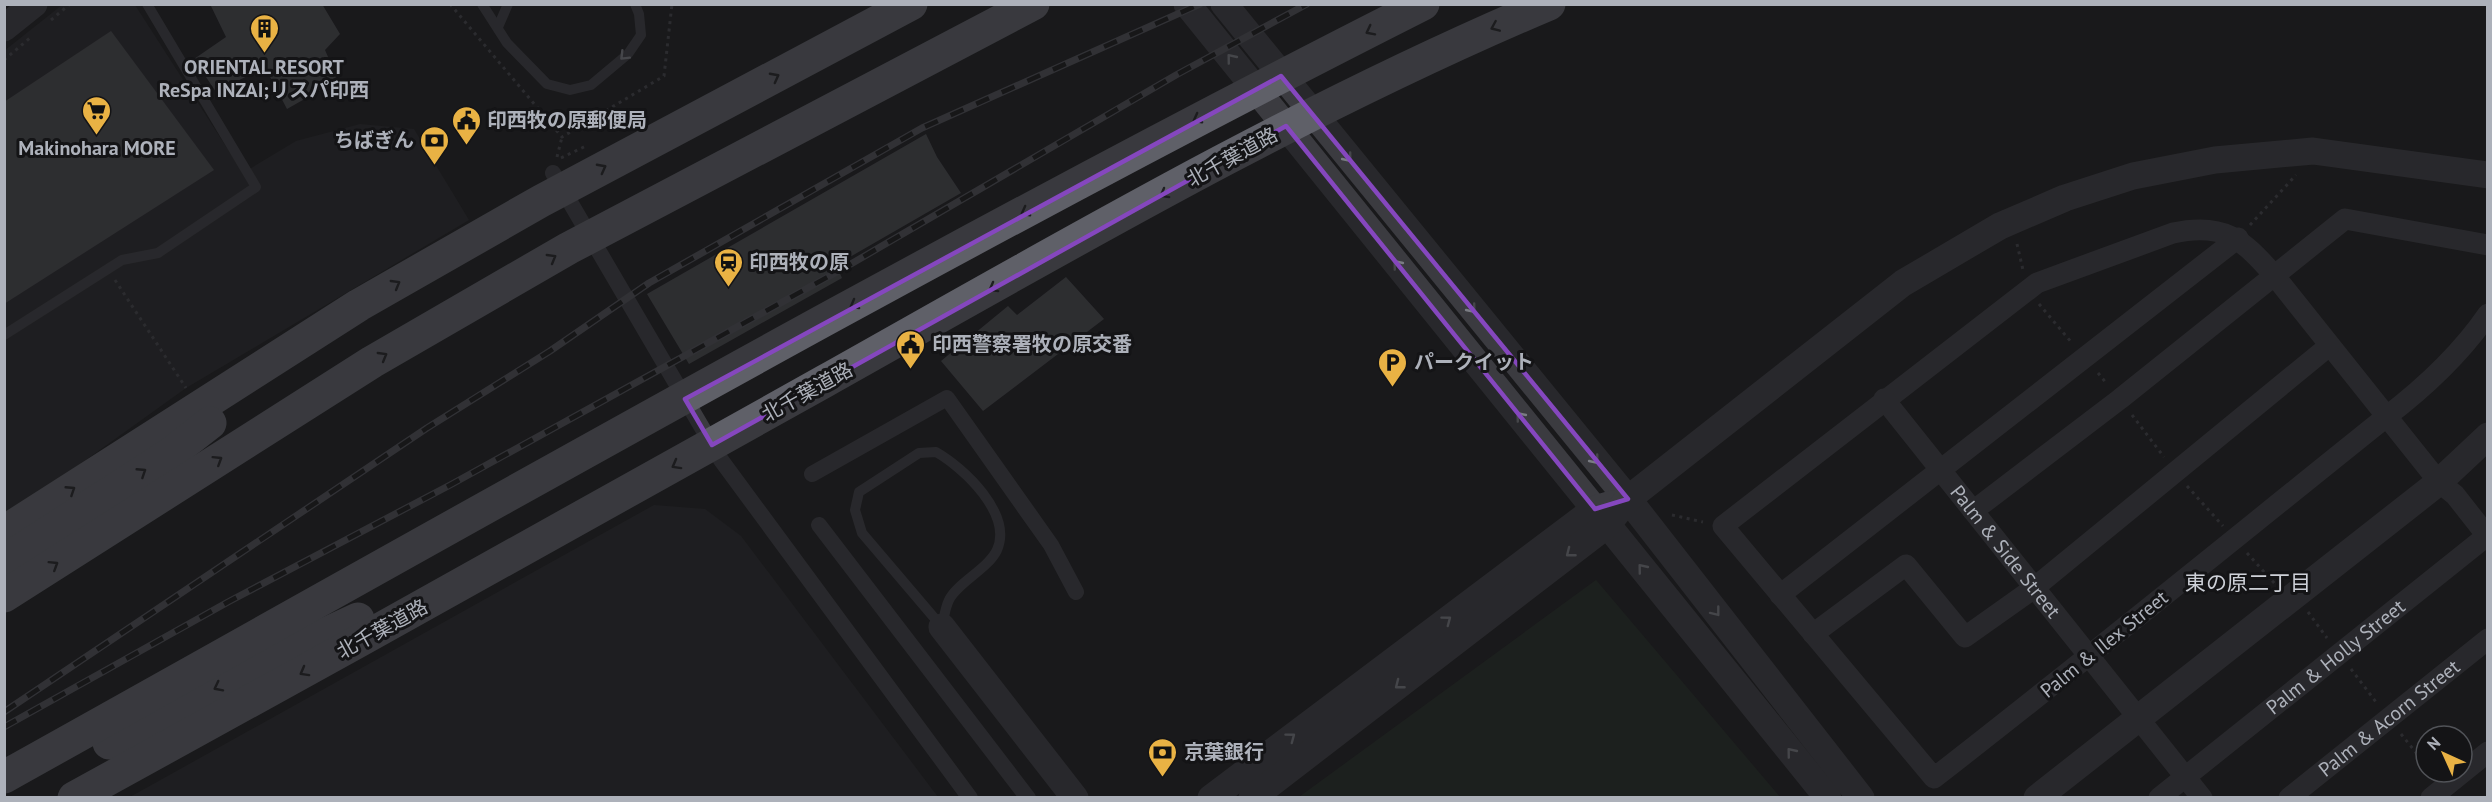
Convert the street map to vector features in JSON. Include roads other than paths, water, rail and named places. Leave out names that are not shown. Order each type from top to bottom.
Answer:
[{"type":"highway","points":[[4,532],[359,306],[541,201],[911,4]]},
{"type":"highway","points":[[4,596],[372,362],[569,248],[1033,4]]},
{"type":"highway","points":[[4,777],[896,282],[1214,110],[1423,4]]},
{"type":"highway","name":"北千葉道路","points":[[74,798],[483,574],[1296,116],[1549,4]]},
{"type":"highway","points":[[4,561],[169,455],[359,306]]},
{"type":"highway","points":[[4,786],[50,774],[291,650],[432,585],[483,574]]},
{"type":"street","points":[[4,28],[34,4]]},
{"type":"street","points":[[1187,4],[1296,116],[1628,499],[1861,798]]},
{"type":"street","points":[[1224,4],[1296,116],[1601,517],[1828,798]]},
{"type":"street","points":[[1211,798],[1628,499],[1903,283],[2000,226],[2065,198],[2133,176],[2215,160],[2313,151],[2487,175]]},
{"type":"street","points":[[553,173],[721,460],[970,798]]},
{"type":"street","points":[[1973,511],[2120,399],[2345,219],[2487,245]]},
{"type":"street","points":[[2329,346],[2034,588],[1965,637],[1906,565],[1813,634],[1723,526],[1884,399],[2037,283],[2173,233],[2191,229],[2208,230],[2238,238],[2274,275],[2385,417],[2439,483],[2455,495],[2487,536]]},
{"type":"street","points":[[1780,595],[2238,238]]},
{"type":"street","name":"Palm & Ilex Street","points":[[1813,634],[1934,778],[2089,657],[2385,417],[2448,364],[2487,314]]},
{"type":"street","points":[[812,474],[947,398],[1051,545],[1076,592]]},
{"type":"street","name":"Palm & Side Street","points":[[1884,399],[2202,798]]},
{"type":"street","points":[[2037,798],[2132,711],[2439,483],[2487,436]]},
{"type":"street","points":[[1252,798],[1601,517]]},
{"type":"street","points":[[819,525],[1028,798]]},
{"type":"street","name":"Palm & Holly Street","points":[[2159,798],[2487,536]]},
{"type":"street","points":[[942,627],[1075,798]]},
{"type":"street","name":"Palm & Acorn Street","points":[[2289,798],[2487,639]]},
{"type":"street","points":[[2431,798],[2487,752]]},
{"type":"lane","points":[[4,335],[122,260],[158,253],[256,188],[147,4]]},
{"type":"lane","points":[[482,4],[507,44],[547,84],[570,90],[591,85],[628,54],[641,35],[639,14],[635,4]]},
{"type":"lane","points":[[498,27],[508,4]]},
{"type":"lane","points":[[936,452],[958,465],[990,503],[1001,534],[996,552],[950,598],[942,627],[862,533],[855,510],[859,492],[919,453],[936,452]]},
{"type":"railway","points":[[4,712],[427,428],[550,351],[649,283],[922,128],[1200,4]]},
{"type":"railway","points":[[4,727],[228,602],[452,484],[844,268],[1176,75],[1307,4]]},
{"type":"place","name":"ORIENTAL RESORT ReSpa INZAI;リスパ印西","points":[[264,54]]},
{"type":"place","name":"Makinohara MORE","points":[[97,136]]},
{"type":"place","name":"印西牧の原郵便局","points":[[466,146]]},
{"type":"place","name":"ちばぎん","points":[[435,166]]},
{"type":"place","name":"印西牧の原","points":[[728,288]]},
{"type":"place","name":"印西警察署牧の原交番","points":[[911,370]]},
{"type":"place","name":"パークイット","points":[[1393,388]]},
{"type":"place","name":"京葉銀行","points":[[1163,778]]},
{"type":"district","name":"東の原二丁目","points":[[2248,583]]}]
